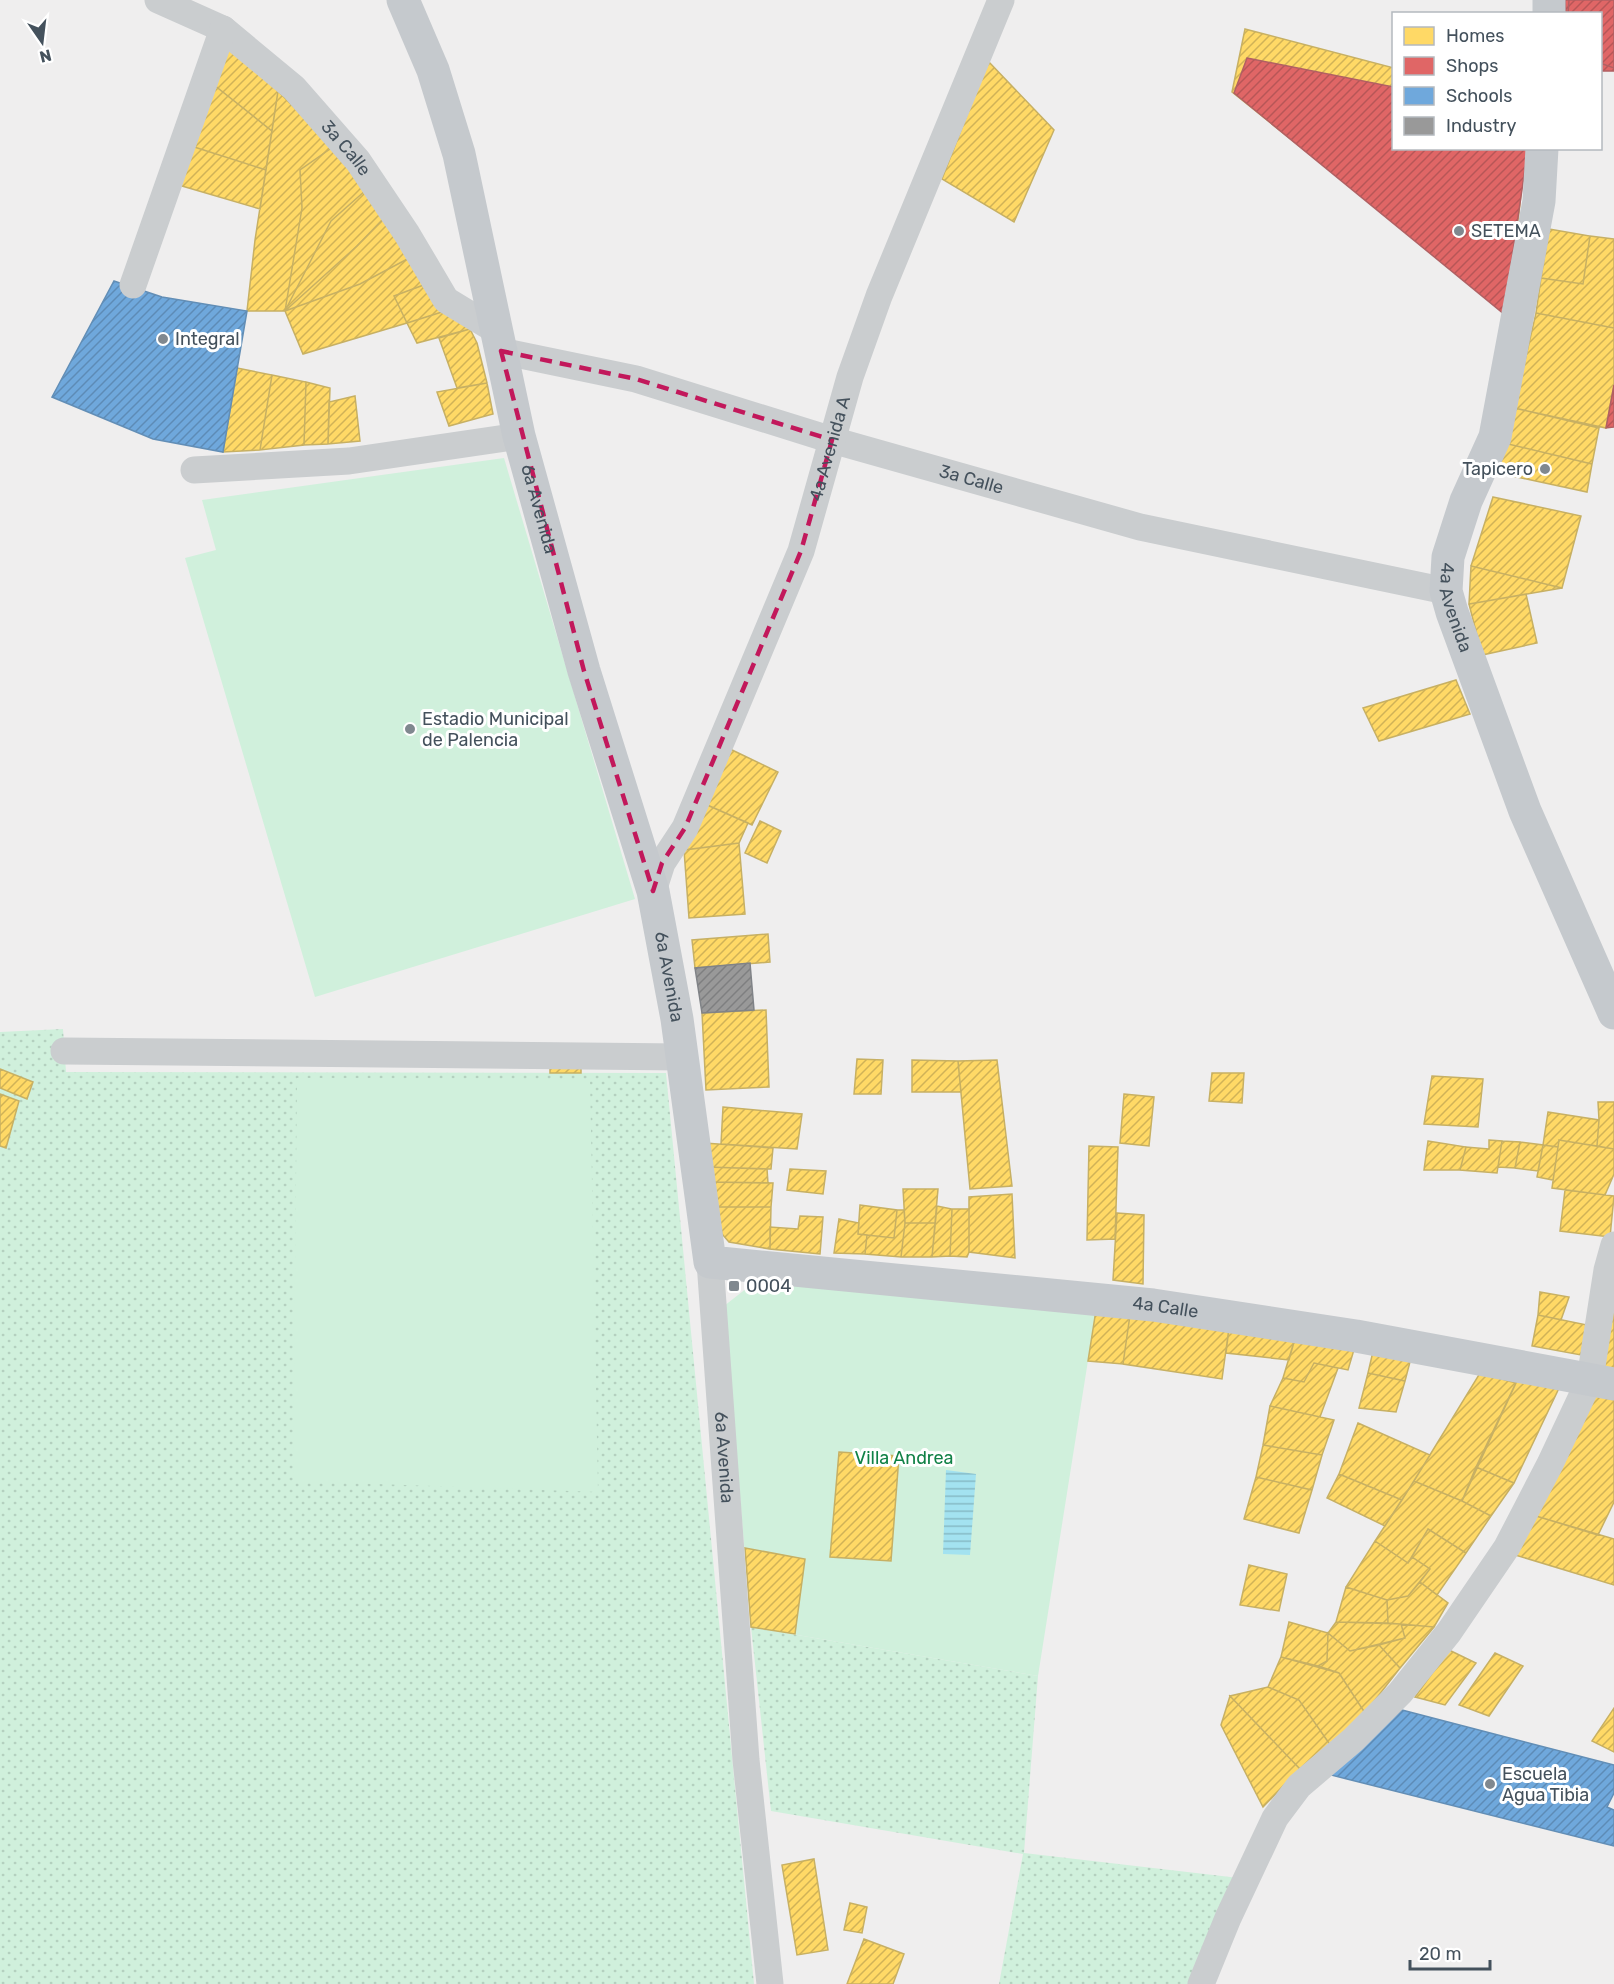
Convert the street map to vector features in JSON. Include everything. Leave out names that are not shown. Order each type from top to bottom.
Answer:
[{"type":"main road","name":"6a Avenida","points":[[403,0],[433,70],[459,154],[519,436],[584,671],[653,891],[682,1057],[710,1262]]},
{"type":"main road","name":"4a Avenida","points":[[1542,150],[1539,201],[1495,438],[1467,501],[1448,557],[1446,591],[1525,811],[1614,1013]]},
{"type":"main road","name":"4a Calle","points":[[710,1262],[1153,1305],[1356,1336],[1602,1381]]},
{"type":"street","name":"3a Calle","points":[[158,0],[223,29],[294,88],[358,161],[407,234],[446,300],[499,341],[636,379],[831,440],[1140,527],[1446,591]]},
{"type":"street","name":"4a Avenida A","points":[[653,891],[662,862],[686,828],[801,551],[850,377],[879,296],[1000,0]]},
{"type":"street","points":[[132,285],[223,29]]},
{"type":"street","points":[[194,470],[350,461],[519,436]]},
{"type":"street","points":[[64,1051],[682,1057]]},
{"type":"street","points":[[1201,1984],[1228,1918],[1275,1818],[1299,1786],[1353,1740],[1400,1693],[1449,1632],[1507,1547],[1550,1464],[1602,1381],[1607,1270],[1614,1245]]},
{"type":"street","name":"6a Avenida","points":[[710,1262],[746,1760],[770,1984]]},
{"type":"highlighted area","points":[[501,351],[636,379],[832,440],[801,551],[685,828],[662,863],[653,891],[584,671]]},
{"type":"green space","name":"Estadio Municipal de Palencia","points":[[504,458],[635,899],[315,997],[185,558],[216,550],[202,500]]},
{"type":"green space","points":[[63,1029],[66,1072],[666,1073],[754,1984],[0,1984],[0,1032]]},
{"type":"green space","points":[[297,1078],[590,1079],[598,1492],[293,1481]]},
{"type":"green space","name":"Villa Andrea","points":[[761,1277],[1096,1310],[1038,1676],[751,1627],[724,1306]]},
{"type":"green space","points":[[751,1627],[1038,1676],[1024,1853],[1239,1878],[1196,1984],[999,1984],[1023,1854],[771,1811]]},
{"type":"water","points":[[946,1470],[976,1474],[970,1555],[943,1554]]},
{"type":"building: Homes","name":"SETEMA","points":[[1245,29],[1392,67],[1392,150],[1526,150],[1508,313],[1232,92]]},
{"type":"building: Homes","points":[[224,43],[278,91],[272,131],[209,81]]},
{"type":"building: Homes","points":[[988,61],[1054,130],[1014,222],[942,179]]},
{"type":"building: Homes","points":[[209,81],[272,131],[266,170],[188,145]]},
{"type":"building: Homes","points":[[278,91],[333,147],[300,170],[302,208],[285,311],[247,311],[255,240]]},
{"type":"building: Homes","points":[[188,145],[266,170],[260,209],[175,184]]},
{"type":"building: Homes","points":[[333,147],[366,190],[331,221],[285,311],[302,208],[300,170]]},
{"type":"building: Homes","points":[[366,190],[385,217],[357,246],[285,311],[331,221]]},
{"type":"building: Homes","points":[[385,217],[415,255],[360,284],[285,311],[357,246]]},
{"type":"building: Homes","points":[[1549,229],[1590,236],[1583,284],[1541,278]]},
{"type":"building: Homes","points":[[1590,236],[1614,239],[1614,328],[1536,313],[1541,278],[1583,284]]},
{"type":"building: Homes","points":[[415,255],[429,283],[394,296],[407,323],[303,354],[285,311],[360,284]]},
{"type":"building: Homes","points":[[429,283],[445,311],[407,323],[394,296]]},
{"type":"building: Homes","points":[[445,311],[470,329],[417,343],[407,323]]},
{"type":"building: Homes","points":[[1536,313],[1614,328],[1614,385],[1606,428],[1514,408]]},
{"type":"building: Homes","points":[[470,329],[477,343],[487,383],[457,388],[439,338]]},
{"type":"building: Homes","points":[[237,368],[272,375],[260,450],[223,452]]},
{"type":"building: Homes","points":[[272,375],[306,382],[304,445],[260,450]]},
{"type":"building: Homes","points":[[306,382],[330,388],[328,444],[304,445]]},
{"type":"building: Homes","points":[[487,383],[493,414],[449,426],[437,392]]},
{"type":"building: Homes","points":[[355,396],[360,441],[328,444],[329,402]]},
{"type":"building: Homes","points":[[1514,408],[1599,428],[1592,464],[1504,443]]},
{"type":"building: Homes","name":"Tapicero","points":[[1504,443],[1592,464],[1587,492],[1498,473]]},
{"type":"building: Homes","points":[[1493,497],[1581,516],[1562,588],[1471,566]]},
{"type":"building: Homes","points":[[1471,566],[1562,588],[1469,604]]},
{"type":"building: Homes","points":[[1526,594],[1537,643],[1482,655],[1469,604]]},
{"type":"building: Homes","points":[[1456,680],[1470,714],[1379,741],[1363,708]]},
{"type":"building: Homes","points":[[730,749],[778,772],[752,825],[705,804]]},
{"type":"building: Homes","points":[[705,804],[748,823],[739,843],[684,850]]},
{"type":"building: Homes","points":[[760,821],[781,831],[767,863],[745,853]]},
{"type":"building: Homes","points":[[739,843],[745,914],[689,918],[684,850]]},
{"type":"building: Homes","points":[[768,934],[770,962],[695,968],[692,940]]},
{"type":"building: Homes","points":[[766,1010],[769,1087],[706,1090],[702,1013]]},
{"type":"building: Homes","points":[[581,1058],[581,1073],[550,1073],[550,1059]]},
{"type":"building: Homes","points":[[857,1059],[883,1060],[881,1094],[854,1094]]},
{"type":"building: Homes","points":[[912,1060],[958,1061],[961,1092],[912,1092]]},
{"type":"building: Homes","points":[[997,1060],[1012,1186],[970,1189],[958,1061]]},
{"type":"building: Homes","points":[[0,1069],[33,1082],[27,1099],[0,1088]]},
{"type":"building: Homes","points":[[1212,1073],[1244,1073],[1242,1103],[1209,1101]]},
{"type":"building: Homes","points":[[1432,1076],[1483,1079],[1478,1127],[1424,1124]]},
{"type":"building: Homes","points":[[0,1094],[19,1101],[6,1148],[0,1146]]},
{"type":"building: Homes","points":[[1124,1094],[1154,1097],[1149,1146],[1120,1143]]},
{"type":"building: Homes","points":[[1598,1102],[1614,1102],[1614,1149],[1597,1146]]},
{"type":"building: Homes","points":[[723,1107],[802,1114],[797,1149],[721,1144]]},
{"type":"building: Homes","points":[[1548,1112],[1599,1120],[1597,1146],[1559,1140],[1558,1147],[1543,1145]]},
{"type":"building: Homes","points":[[1489,1140],[1502,1141],[1497,1173],[1460,1170],[1466,1147],[1489,1149]]},
{"type":"building: Homes","points":[[1559,1140],[1614,1149],[1614,1174],[1605,1195],[1552,1188]]},
{"type":"building: Homes","points":[[1428,1141],[1466,1147],[1460,1170],[1424,1170]]},
{"type":"building: Homes","points":[[1502,1141],[1520,1142],[1515,1168],[1498,1167]]},
{"type":"building: Homes","points":[[1520,1142],[1543,1145],[1538,1171],[1515,1168]]},
{"type":"building: Homes","points":[[704,1143],[773,1148],[771,1169],[707,1167]]},
{"type":"building: Homes","points":[[1543,1145],[1558,1147],[1553,1180],[1537,1177]]},
{"type":"building: Homes","points":[[1089,1146],[1118,1147],[1115,1239],[1087,1240]]},
{"type":"building: Homes","points":[[707,1167],[767,1169],[768,1183],[709,1182]]},
{"type":"building: Homes","points":[[790,1169],[826,1171],[823,1194],[787,1190]]},
{"type":"building: Homes","points":[[709,1182],[773,1183],[771,1207],[714,1207]]},
{"type":"building: Homes","points":[[903,1189],[938,1189],[935,1223],[905,1223]]},
{"type":"building: Homes","points":[[1565,1190],[1614,1196],[1610,1237],[1560,1231]]},
{"type":"building: Homes","points":[[1012,1194],[1015,1258],[969,1252],[969,1197]]},
{"type":"building: Homes","points":[[860,1205],[897,1210],[894,1238],[858,1234]]},
{"type":"building: Homes","points":[[937,1206],[952,1209],[950,1256],[932,1257]]},
{"type":"building: Homes","points":[[714,1207],[771,1207],[770,1249],[729,1242],[722,1234]]},
{"type":"building: Homes","points":[[952,1209],[969,1209],[967,1257],[950,1256]]},
{"type":"building: Homes","points":[[897,1210],[904,1210],[905,1223],[901,1257],[865,1254],[867,1235],[894,1238]]},
{"type":"building: Homes","points":[[1117,1213],[1144,1215],[1143,1284],[1113,1280]]},
{"type":"building: Homes","points":[[800,1216],[823,1217],[820,1254],[770,1249],[770,1227],[798,1229]]},
{"type":"building: Homes","points":[[839,1219],[859,1223],[858,1234],[867,1235],[865,1254],[834,1253]]},
{"type":"building: Homes","points":[[905,1223],[935,1223],[932,1257],[901,1257]]},
{"type":"building: Homes","points":[[1540,1292],[1569,1297],[1561,1320],[1538,1315]]},
{"type":"building: Homes","points":[[1614,1295],[1614,1369],[1604,1367]]},
{"type":"building: Homes","points":[[1096,1310],[1130,1315],[1123,1364],[1088,1361]]},
{"type":"building: Homes","points":[[1130,1315],[1229,1328],[1222,1379],[1123,1364]]},
{"type":"building: Homes","points":[[1538,1315],[1587,1325],[1581,1355],[1532,1346]]},
{"type":"building: Homes","points":[[1229,1328],[1296,1335],[1289,1360],[1226,1353]]},
{"type":"building: Homes","points":[[1296,1335],[1356,1343],[1348,1370],[1314,1363],[1304,1382],[1283,1378]]},
{"type":"building: Homes","points":[[1374,1347],[1412,1354],[1405,1381],[1368,1373]]},
{"type":"building: Homes","points":[[1314,1363],[1338,1368],[1320,1417],[1270,1406],[1283,1378],[1304,1382]]},
{"type":"building: Homes","points":[[1368,1373],[1405,1381],[1396,1412],[1359,1408]]},
{"type":"building: Homes","points":[[1480,1373],[1516,1383],[1462,1501],[1414,1481]]},
{"type":"building: Homes","points":[[1519,1376],[1560,1386],[1514,1483],[1476,1467]]},
{"type":"building: Homes","points":[[1596,1395],[1614,1400],[1614,1502],[1598,1535],[1536,1516]]},
{"type":"building: Homes","points":[[1270,1406],[1334,1420],[1322,1455],[1263,1445]]},
{"type":"building: Homes","points":[[1358,1423],[1430,1455],[1402,1500],[1339,1474]]},
{"type":"building: Homes","points":[[1263,1445],[1322,1455],[1312,1490],[1256,1477]]},
{"type":"building: Homes","points":[[839,1452],[899,1456],[891,1561],[830,1557]]},
{"type":"building: Homes","points":[[1476,1467],[1514,1483],[1491,1516],[1462,1501]]},
{"type":"building: Homes","points":[[1339,1474],[1402,1500],[1385,1526],[1327,1498]]},
{"type":"building: Homes","points":[[1256,1477],[1312,1490],[1299,1533],[1244,1519]]},
{"type":"building: Homes","points":[[1414,1481],[1491,1516],[1466,1553],[1428,1529],[1408,1563],[1375,1541]]},
{"type":"building: Homes","points":[[1536,1516],[1614,1539],[1614,1585],[1512,1554]]},
{"type":"building: Homes","points":[[1428,1529],[1466,1553],[1437,1595],[1420,1582],[1430,1569],[1412,1557]]},
{"type":"building: Homes","points":[[1375,1541],[1408,1563],[1412,1557],[1430,1569],[1408,1596],[1387,1600],[1346,1587]]},
{"type":"building: Homes","points":[[745,1548],[805,1559],[795,1634],[751,1627]]},
{"type":"building: Homes","points":[[1249,1565],[1287,1574],[1279,1611],[1240,1605]]},
{"type":"building: Homes","points":[[1420,1582],[1448,1603],[1434,1627],[1388,1623],[1387,1600],[1408,1596]]},
{"type":"building: Homes","points":[[1346,1587],[1387,1600],[1388,1623],[1336,1622]]},
{"type":"building: Homes","points":[[1289,1622],[1328,1633],[1327,1661],[1318,1666],[1281,1657]]},
{"type":"building: Homes","points":[[1336,1622],[1401,1624],[1405,1638],[1350,1651],[1328,1633]]},
{"type":"building: Homes","points":[[1401,1624],[1434,1627],[1400,1668],[1379,1645],[1405,1638]]},
{"type":"building: Homes","points":[[1328,1633],[1350,1651],[1379,1645],[1400,1668],[1365,1713],[1339,1673],[1318,1666],[1327,1661]]},
{"type":"building: Homes","points":[[1449,1650],[1476,1663],[1445,1705],[1415,1697]]},
{"type":"building: Homes","points":[[1495,1653],[1523,1666],[1489,1716],[1459,1705]]},
{"type":"building: Homes","points":[[1281,1657],[1339,1673],[1365,1713],[1331,1746],[1299,1700],[1268,1687]]},
{"type":"building: Homes","points":[[1268,1687],[1299,1700],[1331,1746],[1300,1769],[1230,1696]]},
{"type":"building: Homes","points":[[1230,1696],[1300,1769],[1263,1807],[1221,1725]]},
{"type":"building: Homes","points":[[1614,1708],[1614,1752],[1592,1741]]},
{"type":"building: Homes","points":[[814,1859],[828,1950],[797,1955],[782,1865]]},
{"type":"building: Homes","points":[[850,1903],[867,1907],[862,1933],[844,1930]]},
{"type":"building: Homes","points":[[864,1939],[904,1954],[893,1984],[847,1984]]},
{"type":"building: Shops","points":[[1565,0],[1614,0],[1614,71],[1602,71],[1602,12],[1566,12]]},
{"type":"building: Shops","points":[[1569,0],[1614,0],[1614,68],[1602,64],[1602,12],[1568,12]]},
{"type":"building: Shops","name":"SETEMA","points":[[1247,58],[1392,87],[1392,150],[1528,150],[1504,314],[1234,93]]},
{"type":"building: Shops","points":[[1614,385],[1614,427],[1606,428]]},
{"type":"building: Schools","name":"Integral","points":[[114,281],[162,297],[247,311],[223,452],[153,439],[52,397]]},
{"type":"building: Schools","name":"Escuela Agua Tibia","points":[[1402,1710],[1614,1765],[1614,1793],[1607,1807],[1614,1810],[1614,1846],[1327,1774]]},
{"type":"building: Industry","points":[[750,963],[754,1010],[702,1013],[695,968]]},
{"type":"place","name":"SETEMA","points":[[1459,231]]},
{"type":"place","name":"Integral","points":[[163,339]]},
{"type":"place","name":"Tapicero","points":[[1545,469]]},
{"type":"place","name":"Estadio Municipal de Palencia","points":[[410,729]]},
{"type":"place","name":"0004","points":[[734,1286]]},
{"type":"place","name":"Escuela Agua Tibia","points":[[1490,1784]]}]
